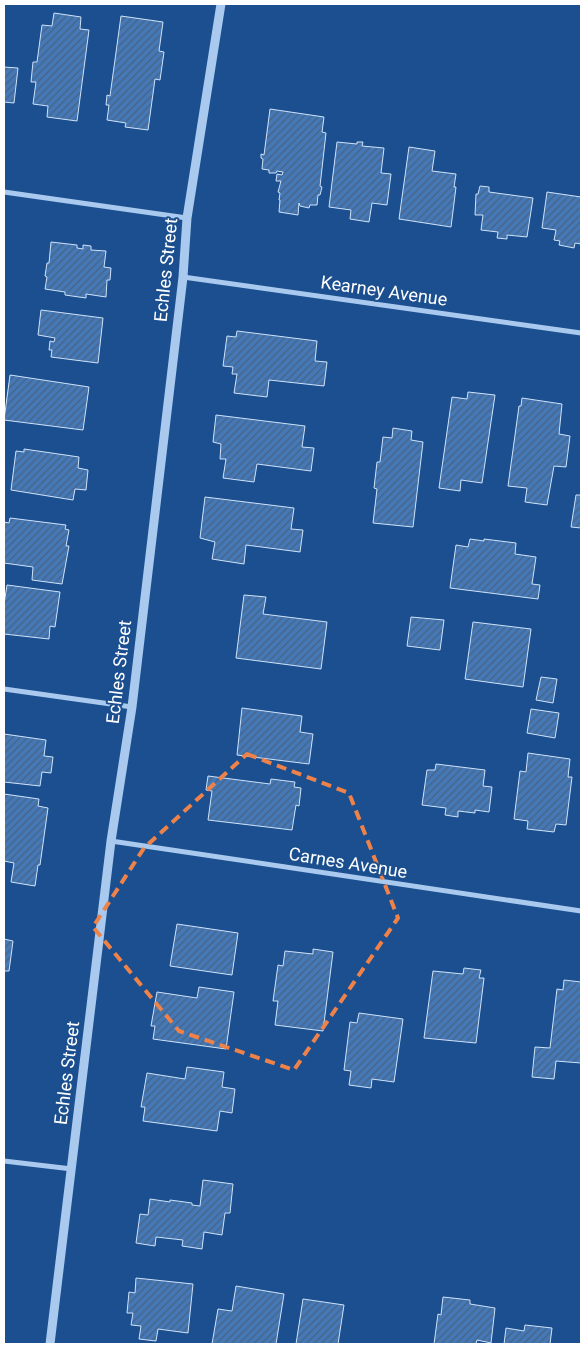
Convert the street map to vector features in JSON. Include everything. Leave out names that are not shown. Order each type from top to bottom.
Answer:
[{"type":"street","name":"Echles Street","points":[[50,1344],[111,841],[132,707],[182,277],[186,218],[221,4]]},
{"type":"street","points":[[4,192],[186,218]]},
{"type":"street","name":"Kearney Avenue","points":[[182,277],[581,333]]},
{"type":"street","points":[[4,689],[132,707]]},
{"type":"street","name":"Carnes Avenue","points":[[111,841],[581,912]]},
{"type":"street","points":[[4,1161],[72,1169]]},
{"type":"highlighted area","points":[[247,754],[349,793],[398,918],[294,1070],[179,1031],[93,927],[144,848]]},
{"type":"building","points":[[54,13],[81,17],[80,29],[89,30],[77,121],[47,117],[48,106],[33,104],[36,82],[31,82],[33,62],[37,62],[42,25],[52,26]]},
{"type":"building","points":[[121,16],[163,22],[159,51],[164,52],[160,80],[155,79],[148,130],[125,127],[126,123],[107,120],[109,105],[106,105],[107,95],[110,96]]},
{"type":"building","points":[[4,67],[18,68],[14,103],[4,102]]},
{"type":"building","points":[[270,109],[324,117],[322,132],[326,133],[320,195],[318,195],[317,205],[310,205],[309,208],[300,206],[299,203],[298,215],[279,212],[280,193],[278,192],[281,181],[276,181],[277,174],[282,175],[283,172],[269,173],[269,170],[262,169],[263,159],[261,154],[264,155]]},
{"type":"building","points":[[337,142],[357,144],[357,142],[363,142],[362,146],[384,148],[381,173],[391,174],[387,205],[372,203],[369,222],[350,219],[351,210],[329,207]]},
{"type":"building","points":[[409,147],[435,151],[432,171],[456,174],[451,227],[399,219]]},
{"type":"building","points":[[480,186],[489,187],[489,192],[533,198],[527,237],[507,235],[507,239],[497,238],[498,232],[481,230],[483,215],[475,215],[476,194],[478,194]]},
{"type":"building","points":[[547,192],[581,197],[581,244],[575,243],[574,248],[559,245],[560,241],[554,240],[556,230],[542,228]]},
{"type":"building","points":[[51,242],[77,245],[77,248],[83,249],[83,245],[91,246],[91,250],[106,251],[104,267],[111,268],[110,280],[107,280],[106,297],[86,294],[86,298],[65,295],[65,292],[45,289],[47,277],[45,276],[47,263],[49,263]]},
{"type":"building","points":[[41,310],[103,318],[98,363],[51,357],[52,350],[49,350],[50,341],[54,342],[55,338],[38,335]]},
{"type":"building","points":[[237,331],[317,341],[315,361],[327,362],[324,386],[269,380],[267,397],[234,393],[237,374],[232,374],[233,367],[223,366],[227,336],[236,337]]},
{"type":"building","points":[[10,375],[89,387],[83,430],[4,420]]},
{"type":"building","points":[[468,392],[495,395],[482,483],[461,480],[460,491],[439,488],[452,397],[467,399]]},
{"type":"building","points":[[522,398],[562,404],[559,434],[570,436],[566,467],[554,466],[547,505],[525,502],[527,488],[508,486],[519,406],[521,406]]},
{"type":"building","points":[[216,415],[305,426],[302,447],[314,448],[311,471],[257,464],[254,482],[223,478],[226,459],[220,459],[221,444],[213,442]]},
{"type":"building","points":[[393,428],[412,431],[411,440],[423,442],[413,527],[373,523],[377,489],[374,488],[377,462],[380,462],[383,437],[392,438]]},
{"type":"building","points":[[24,449],[79,457],[78,468],[88,470],[86,490],[75,489],[73,500],[11,490],[16,451],[24,452]]},
{"type":"building","points":[[576,495],[581,495],[581,528],[571,527]]},
{"type":"building","points":[[205,497],[294,508],[291,529],[303,530],[300,552],[246,545],[244,564],[212,559],[215,542],[200,538]]},
{"type":"building","points":[[10,518],[66,525],[65,529],[69,530],[66,546],[69,546],[62,584],[32,580],[33,567],[4,563],[4,522],[9,523]]},
{"type":"building","points":[[470,539],[516,543],[515,554],[536,557],[532,584],[540,585],[538,599],[450,588],[456,545],[468,547]]},
{"type":"building","points":[[7,585],[60,592],[55,627],[50,626],[49,639],[4,634],[4,604]]},
{"type":"building","points":[[244,595],[266,597],[263,614],[327,622],[321,669],[236,658]]},
{"type":"building","points":[[411,617],[444,620],[440,650],[407,646]]},
{"type":"building","points":[[473,622],[531,629],[523,687],[465,679]]},
{"type":"building","points":[[541,677],[557,679],[553,703],[536,700]]},
{"type":"building","points":[[242,708],[302,716],[300,732],[313,734],[309,764],[237,755]]},
{"type":"building","points":[[531,709],[559,713],[555,738],[527,733]]},
{"type":"building","points":[[4,734],[46,740],[44,756],[53,757],[51,773],[42,772],[40,786],[4,782]]},
{"type":"building","points":[[528,753],[570,759],[568,777],[572,777],[566,825],[556,824],[554,832],[527,829],[528,821],[514,819],[520,771],[526,772]]},
{"type":"building","points":[[436,764],[485,770],[483,786],[492,787],[489,812],[475,810],[475,813],[458,811],[458,817],[445,815],[446,808],[422,805],[427,770],[435,770]]},
{"type":"building","points":[[208,776],[270,784],[271,779],[295,782],[294,787],[301,788],[299,806],[296,805],[292,830],[208,820],[212,791],[206,790]]},
{"type":"building","points":[[4,794],[39,799],[38,806],[48,808],[35,886],[11,882],[14,863],[4,861]]},
{"type":"building","points":[[177,924],[238,933],[232,975],[170,966]]},
{"type":"building","points":[[4,939],[13,941],[9,971],[4,971]]},
{"type":"building","points":[[313,949],[333,952],[323,1031],[275,1025],[278,1001],[273,1001],[278,965],[283,966],[285,951],[313,954]]},
{"type":"building","points":[[464,968],[481,970],[479,978],[484,978],[476,1043],[424,1038],[433,971],[463,974]]},
{"type":"building","points":[[564,980],[581,982],[581,1063],[556,1061],[554,1079],[532,1077],[535,1047],[550,1048],[557,989],[563,990]]},
{"type":"building","points":[[199,987],[234,992],[226,1049],[153,1039],[155,1026],[151,1026],[157,992],[197,998]]},
{"type":"building","points":[[359,1013],[403,1019],[394,1082],[372,1079],[371,1088],[349,1085],[351,1071],[344,1070],[350,1022],[357,1023]]},
{"type":"building","points":[[187,1067],[224,1072],[222,1087],[235,1089],[232,1113],[220,1111],[217,1131],[143,1121],[145,1107],[141,1107],[147,1073],[185,1079]]},
{"type":"building","points":[[203,1180],[233,1184],[230,1213],[225,1213],[222,1235],[204,1232],[202,1249],[182,1246],[183,1240],[156,1237],[155,1246],[136,1243],[140,1214],[148,1215],[150,1199],[192,1203],[192,1205],[200,1206]]},
{"type":"building","points":[[136,1278],[193,1284],[188,1333],[158,1329],[156,1341],[139,1339],[141,1326],[131,1325],[133,1313],[127,1313],[129,1292],[135,1293]]},
{"type":"building","points":[[236,1286],[284,1294],[276,1344],[212,1344],[218,1309],[232,1311]]},
{"type":"building","points":[[443,1297],[470,1300],[470,1304],[495,1308],[491,1343],[477,1340],[476,1344],[434,1344],[438,1314],[441,1315]]},
{"type":"building","points":[[303,1299],[344,1305],[338,1344],[296,1344]]},
{"type":"building","points":[[525,1325],[552,1328],[550,1344],[504,1344],[506,1328],[524,1331]]}]
